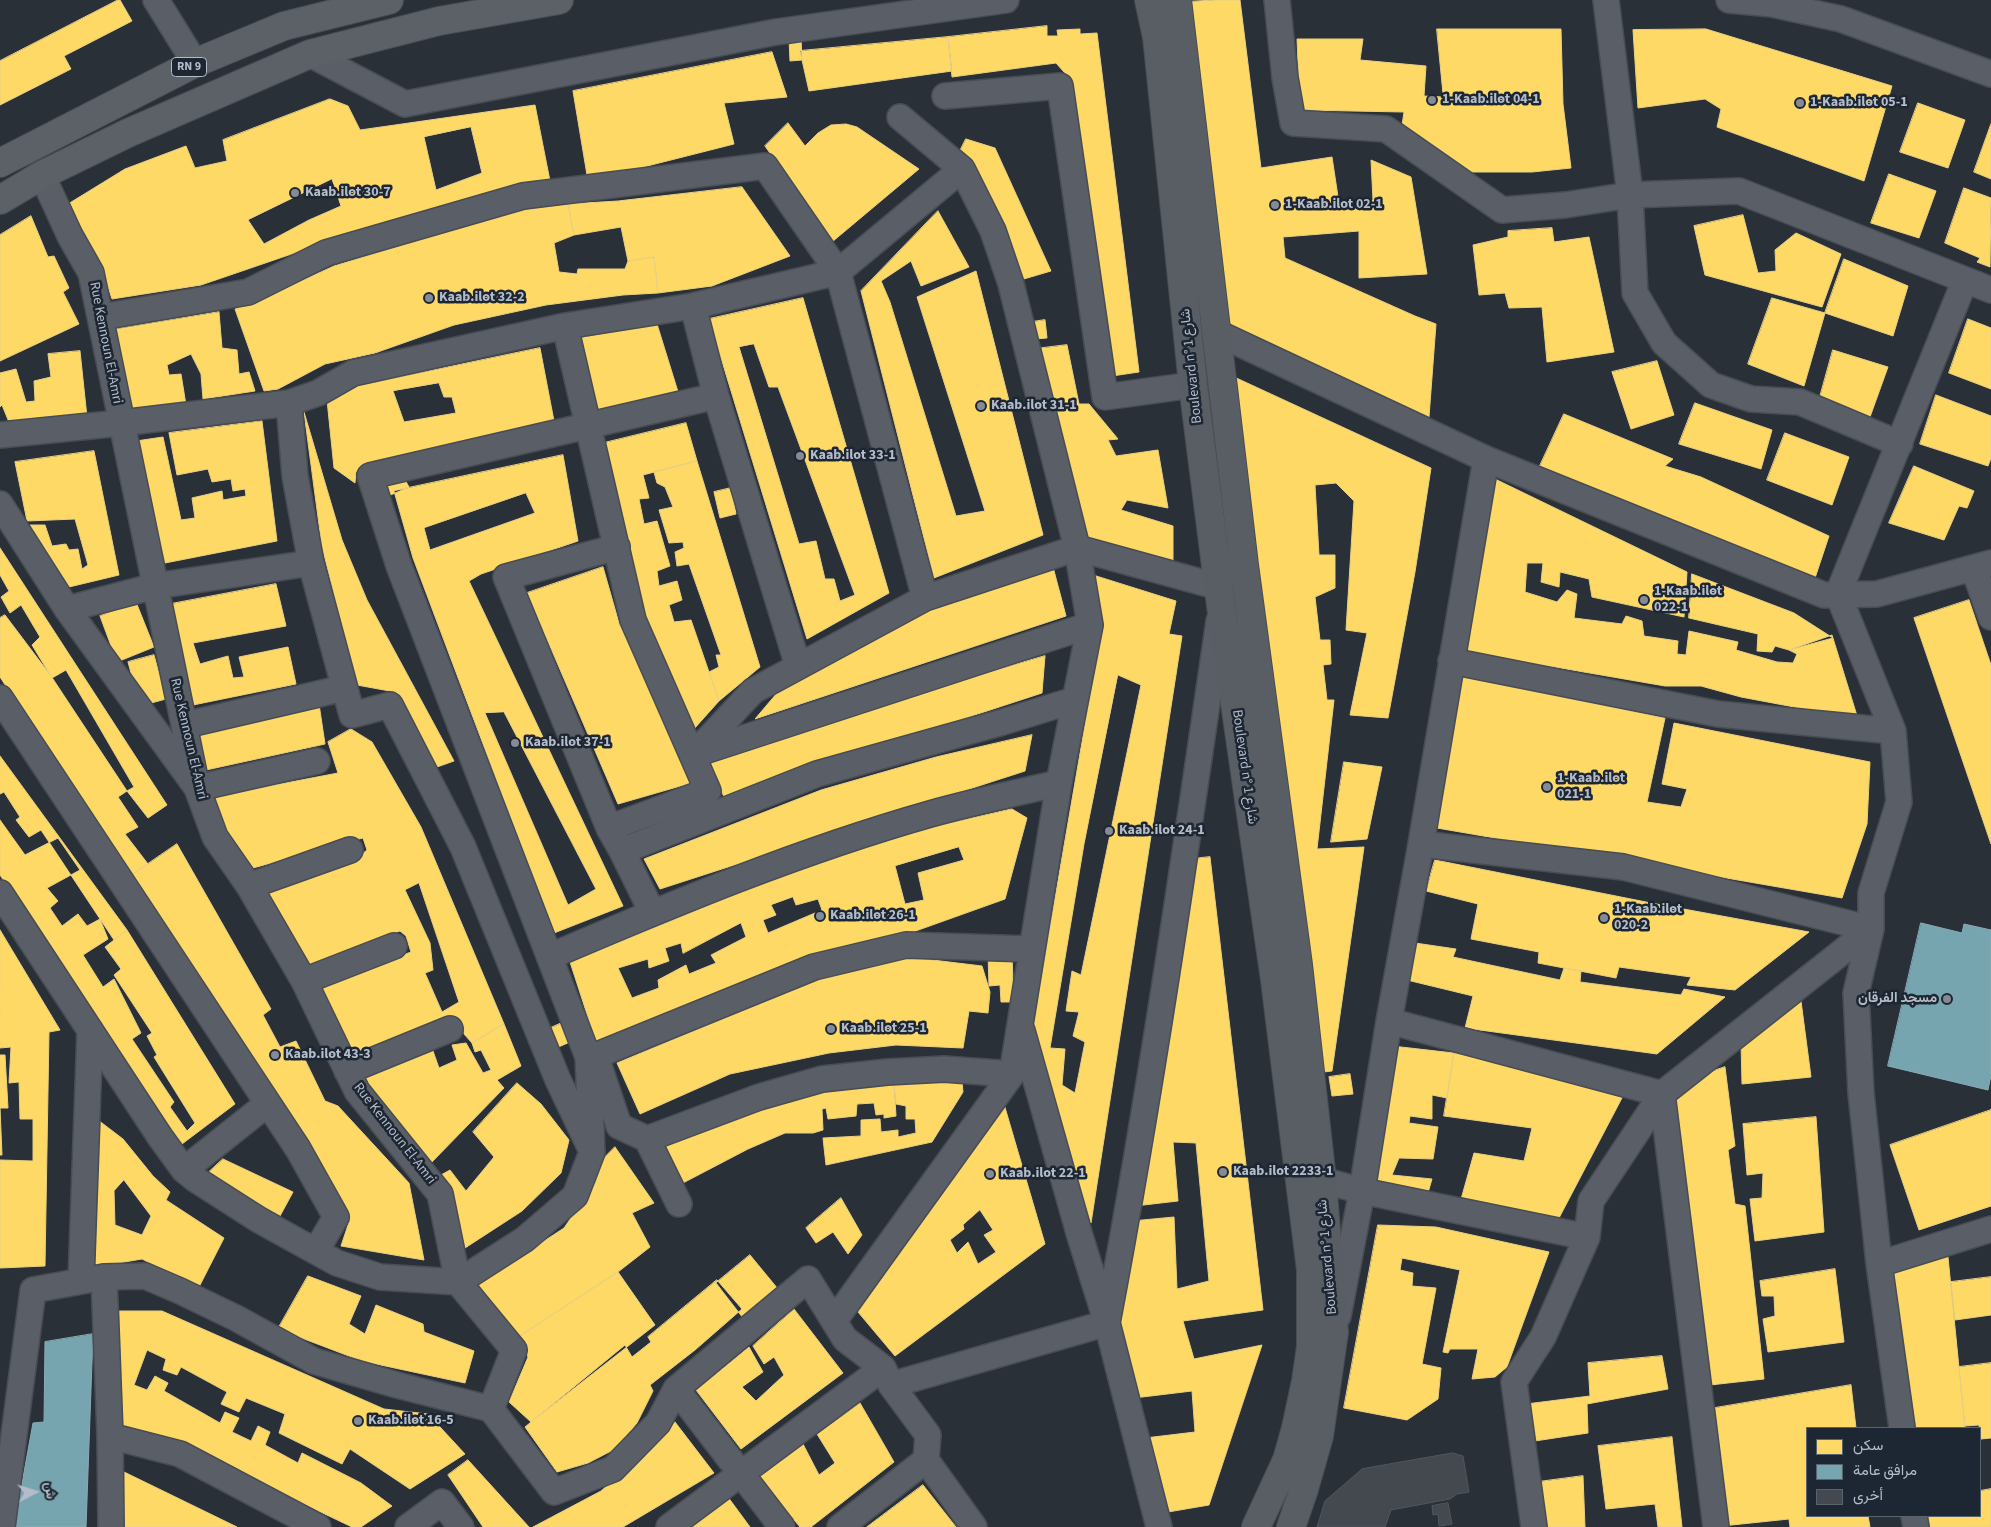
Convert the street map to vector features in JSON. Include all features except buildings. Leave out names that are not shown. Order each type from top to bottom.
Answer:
[{"type":"main road","name":"RN 9","points":[[0,162],[195,63],[284,26],[389,0]]},
{"type":"main road","points":[[0,200],[42,175],[128,133],[310,54],[439,21],[559,0]]},
{"type":"main road","name":"Boulevard n° شارع 1","points":[[1149,0],[1157,37],[1193,385],[1220,596],[1275,980],[1310,1261],[1312,1297],[1311,1347],[1296,1428],[1280,1478],[1256,1527]]},
{"type":"main road","name":"Boulevard n° شارع 1","points":[[1177,0],[1244,564],[1298,964],[1322,1180],[1334,1332],[1319,1436],[1291,1527]]},
{"type":"street","points":[[156,0],[195,63]]},
{"type":"street","points":[[310,54],[405,104],[776,32],[1006,0]]},
{"type":"street","points":[[1277,0],[1284,70],[1293,123],[1386,128],[1502,210],[1565,205],[1630,196],[1739,191],[1991,290]]},
{"type":"street","points":[[1606,0],[1630,196],[1635,292],[1664,343],[1710,386],[1750,400],[1800,402],[1900,444]]},
{"type":"street","points":[[1729,0],[1772,4],[1841,19],[1991,74]]},
{"type":"street","points":[[945,96],[1060,86],[1105,397],[1193,385]]},
{"type":"street","points":[[834,1320],[1012,1074],[1059,783],[1090,625],[1077,548],[1011,284],[993,231],[962,169],[900,117]]},
{"type":"street","points":[[102,317],[248,292],[326,253],[523,196],[765,166],[838,272],[925,598]]},
{"type":"street","points":[[0,435],[289,403],[318,392],[353,373],[565,326],[692,306],[838,272],[962,169]]},
{"type":"street","name":"Rue Kennoun El-Amri","points":[[42,175],[70,236],[91,273],[102,317],[121,423],[197,788],[215,837],[249,886],[304,981],[357,1091],[440,1194],[458,1282]]},
{"type":"street","points":[[1902,1427],[1879,1264],[1860,1092],[1856,994],[1871,929],[1871,893],[1899,802],[1893,731],[1838,594],[1965,280]]},
{"type":"street","points":[[692,306],[716,396],[798,666]]},
{"type":"street","points":[[565,326],[634,620],[708,791],[609,828]]},
{"type":"street","points":[[1216,332],[1486,459],[1824,596],[1877,594],[1982,566],[1991,617]]},
{"type":"street","points":[[679,1204],[647,1138],[619,1126],[403,575],[370,476],[716,396]]},
{"type":"street","points":[[289,403],[295,476],[311,562],[352,715],[390,705],[463,848],[558,1080],[592,1152]]},
{"type":"street","points":[[1334,1332],[1362,1191],[1389,1021],[1486,459]]},
{"type":"street","points":[[0,504],[68,609],[197,788],[317,761]]},
{"type":"street","points":[[616,547],[506,578],[609,828],[652,912]]},
{"type":"street","points":[[693,755],[753,691],[798,666],[925,598],[1077,548],[1220,596],[1180,894],[1123,1239],[1107,1322]]},
{"type":"street","points":[[68,609],[155,586],[311,562]]},
{"type":"street","points":[[693,755],[1090,625]]},
{"type":"street","points":[[1451,660],[1718,714],[1893,731]]},
{"type":"street","points":[[184,725],[344,688]]},
{"type":"street","points":[[0,698],[298,1149],[336,1217],[316,1252]]},
{"type":"street","points":[[622,851],[817,774],[1074,700]]},
{"type":"street","points":[[551,956],[652,912],[827,847],[930,814],[1059,783]]},
{"type":"street","points":[[1421,844],[1623,867],[1871,929]]},
{"type":"street","points":[[249,886],[350,850]]},
{"type":"street","points":[[0,893],[184,1170],[259,1220],[316,1252],[337,1263],[380,1277],[458,1282],[525,1240],[575,1196],[592,1152],[592,1056]]},
{"type":"street","points":[[1534,1527],[1514,1382],[1543,1337],[1587,1238],[1591,1201],[1662,1094],[1871,929]]},
{"type":"street","points":[[592,1056],[814,966],[906,945],[1031,949]]},
{"type":"street","points":[[304,981],[394,946]]},
{"type":"street","points":[[1389,1021],[1662,1094]]},
{"type":"street","points":[[1020,1024],[1079,1233],[1107,1322],[1160,1527]]},
{"type":"street","points":[[347,1071],[450,1029]]},
{"type":"street","points":[[90,1030],[92,1279],[110,1436],[111,1527]]},
{"type":"street","points":[[647,1138],[759,1097],[822,1079],[887,1072],[944,1069],[1012,1074]]},
{"type":"street","points":[[1662,1094],[1716,1527]]},
{"type":"street","points":[[184,1170],[267,1104]]},
{"type":"street","points":[[1322,1180],[1362,1191],[1587,1238]]},
{"type":"street","points":[[1879,1264],[1991,1229]]},
{"type":"street","points":[[2,1527],[33,1290],[92,1279],[145,1276],[236,1318],[314,1361],[491,1409],[554,1492],[613,1469],[658,1423],[676,1389],[808,1278],[845,1339],[887,1376],[928,1435],[926,1460],[974,1527]]},
{"type":"street","points":[[458,1282],[514,1350],[491,1409]]},
{"type":"street","points":[[669,1527],[740,1472],[887,1376],[1107,1322]]},
{"type":"street","points":[[676,1389],[782,1527]]},
{"type":"street","points":[[110,1436],[180,1454],[318,1527]]},
{"type":"street","points":[[840,1527],[926,1460]]},
{"type":"street","points":[[408,1527],[442,1502],[461,1527]]},
{"type":"place","name":"1-Kaab.ilot 04-1","points":[[1432,100]]},
{"type":"place","name":"1-Kaab.ilot 05-1","points":[[1800,103]]},
{"type":"place","name":"Kaab.ilot 30-7","points":[[295,193]]},
{"type":"place","name":"1-Kaab.ilot 02-1","points":[[1275,205]]},
{"type":"place","name":"Kaab.ilot 32-2","points":[[429,298]]},
{"type":"place","name":"Kaab.ilot 31-1","points":[[981,406]]},
{"type":"place","name":"Kaab.ilot 33-1","points":[[800,456]]},
{"type":"place","name":"1-Kaab.ilot 022-1","points":[[1644,600]]},
{"type":"place","name":"Kaab.ilot 37-1","points":[[515,743]]},
{"type":"place","name":"1-Kaab.ilot 021-1","points":[[1547,787]]},
{"type":"place","name":"Kaab.ilot 24-1","points":[[1109,831]]},
{"type":"place","name":"Kaab.ilot 26-1","points":[[820,916]]},
{"type":"place","name":"1-Kaab.ilot 020-2","points":[[1604,918]]},
{"type":"place","name":"مسجد الفرقان","points":[[1947,999]]},
{"type":"place","name":"Kaab.ilot 25-1","points":[[831,1029]]},
{"type":"place","name":"Kaab.ilot 43-3","points":[[275,1055]]},
{"type":"place","name":"Kaab.ilot 2233-1","points":[[1223,1172]]},
{"type":"place","name":"Kaab.ilot 22-1","points":[[990,1174]]},
{"type":"place","name":"Kaab.ilot 16-5","points":[[358,1421]]}]
